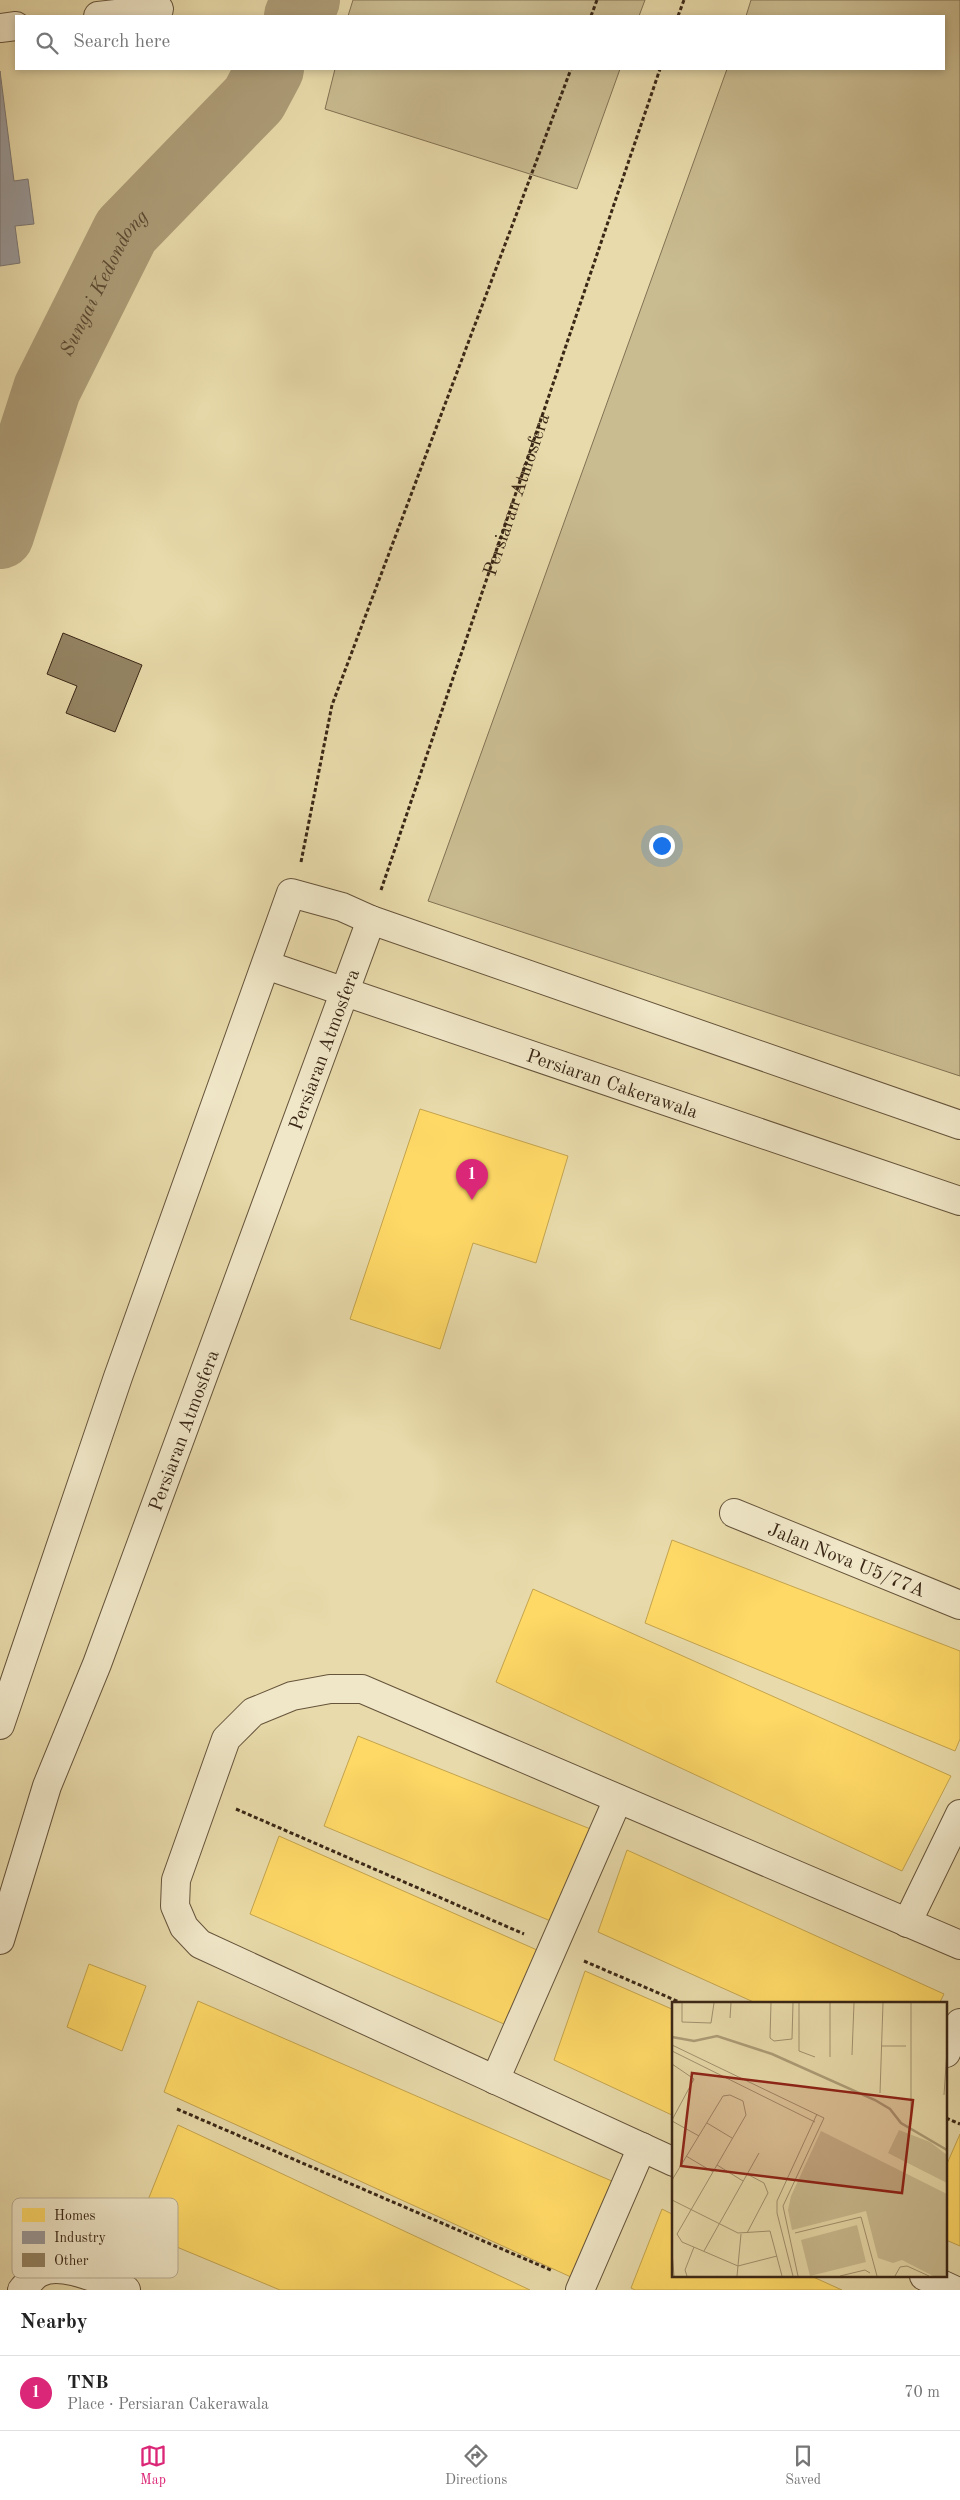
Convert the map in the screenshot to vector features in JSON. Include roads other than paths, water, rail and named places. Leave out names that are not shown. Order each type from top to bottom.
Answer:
[{"type":"street","points":[[107,15],[159,9]]},
{"type":"street","points":[[0,28],[15,26]]},
{"type":"street","points":[[0,1725],[118,1377],[291,893],[342,907],[371,920],[960,1125]]},
{"type":"street","name":"Persiaran Atmosfera","points":[[0,1940],[47,1786],[97,1664],[371,920]]},
{"type":"street","name":"Persiaran Cakerawala","points":[[266,965],[960,1201]]},
{"type":"street","name":"Jalan Nova U5/77A","points":[[734,1513],[960,1605]]},
{"type":"street","points":[[672,2161],[200,1944],[184,1927],[176,1906],[176,1880],[226,1738],[253,1712],[292,1696],[330,1689],[362,1690],[960,1946]]},
{"type":"street","points":[[495,2080],[618,1799]]},
{"type":"street","points":[[907,1923],[960,1814]]},
{"type":"street","points":[[948,2049],[960,2023]]},
{"type":"street","points":[[581,2287],[642,2147]]},
{"type":"street","points":[[22,2290],[33,2278]]},
{"type":"street","points":[[94,2278],[126,2290]]},
{"type":"street","points":[[928,2278],[954,2290]]},
{"type":"waterway","name":"Sungai Kedondong","points":[[298,15],[306,0]]},
{"type":"waterway","name":"Sungai Kedondong","points":[[0,535],[47,389],[126,231],[254,99],[269,70]]},
{"type":"place","name":"TNB","points":[[472,1200]]}]
